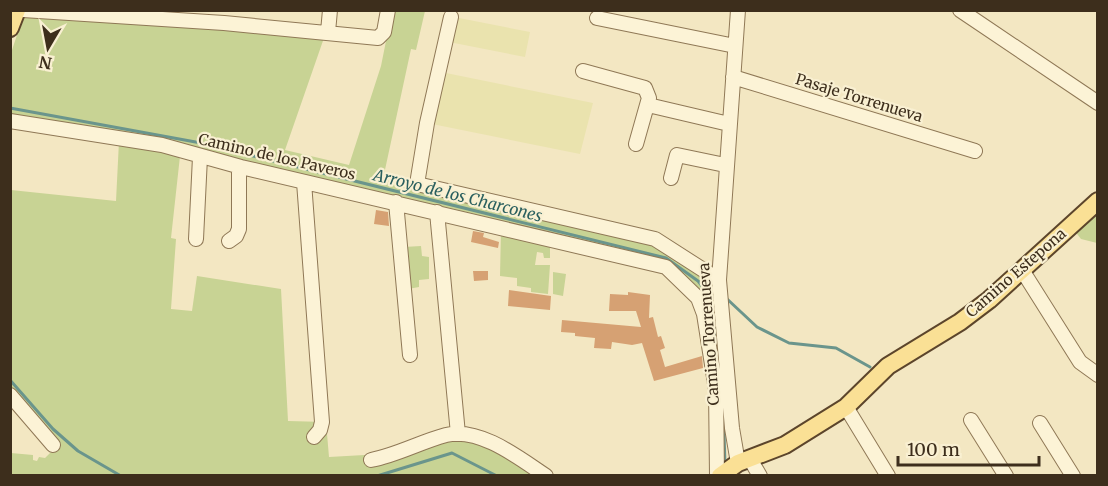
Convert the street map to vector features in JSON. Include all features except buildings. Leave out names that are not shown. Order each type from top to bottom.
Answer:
[{"type":"main road","points":[[10,28],[16,10]]},
{"type":"main road","name":"Camino Estepona","points":[[729,469],[785,445],[846,407],[888,366],[960,322],[1025,275],[1098,201]]},
{"type":"street","points":[[22,10],[328,32],[378,38],[384,32],[388,10]]},
{"type":"street","points":[[328,32],[330,10]]},
{"type":"street","name":"Camino Torrenueva","points":[[729,469],[732,428],[723,389],[715,327],[738,10]]},
{"type":"street","points":[[960,10],[1098,103]]},
{"type":"street","points":[[451,16],[427,123],[417,184],[655,239],[719,280]]},
{"type":"street","points":[[597,18],[735,46]]},
{"type":"street","points":[[583,71],[643,85],[647,91],[648,105],[636,144]]},
{"type":"street","name":"Pasaje Torrenueva","points":[[733,77],[975,152]]},
{"type":"street","points":[[648,105],[729,124]]},
{"type":"street","name":"Camino de los Paveros","points":[[10,120],[142,141],[239,167],[663,266],[698,298],[715,327]]},
{"type":"street","points":[[671,178],[677,156],[725,165]]},
{"type":"street","points":[[196,239],[200,157]]},
{"type":"street","points":[[229,241],[236,236],[239,229],[239,167]]},
{"type":"street","points":[[304,182],[321,418],[320,430],[314,437]]},
{"type":"street","points":[[396,202],[410,355]]},
{"type":"street","points":[[437,212],[458,434]]},
{"type":"street","points":[[1025,275],[1080,362],[1098,375]]},
{"type":"street","points":[[723,389],[729,469],[760,476]]},
{"type":"street","points":[[10,395],[53,445]]},
{"type":"street","points":[[846,407],[888,476]]},
{"type":"street","points":[[971,420],[1006,476]]},
{"type":"street","points":[[1040,423],[1073,476]]},
{"type":"street","points":[[371,460],[446,435],[467,434],[490,442],[546,476]]},
{"type":"shaded area","points":[[454,17],[530,32],[525,57],[449,42]]},
{"type":"shaded area","points":[[441,72],[593,103],[580,154],[432,124]]},
{"type":"green space","points":[[392,11],[425,11],[416,50],[411,49],[383,179],[653,242],[713,282],[720,325],[708,326],[671,267],[11,117],[11,53],[23,17],[325,35],[285,150],[349,165],[381,66]]},
{"type":"green space","points":[[119,141],[180,156],[171,238],[176,239],[171,309],[192,311],[197,276],[281,289],[288,421],[326,422],[329,457],[382,454],[453,439],[479,441],[542,475],[11,476],[11,453],[33,455],[33,460],[37,461],[39,457],[45,458],[58,445],[11,390],[11,190],[116,201]]},
{"type":"green space","points":[[1097,208],[1097,243],[1081,239],[1074,230]]},
{"type":"green space","points":[[501,230],[550,244],[550,258],[544,258],[543,253],[537,252],[535,265],[550,265],[548,294],[531,292],[531,288],[517,286],[517,278],[500,276]]},
{"type":"green space","points":[[421,246],[422,256],[429,257],[429,279],[419,280],[419,287],[408,289],[404,247]]},
{"type":"green space","points":[[553,272],[566,274],[563,296],[553,294]]},
{"type":"waterway","name":"Arroyo de los Charcones","points":[[10,108],[201,143],[666,258],[698,281],[711,297],[721,378]]},
{"type":"waterway","name":"Arroyo de los Charcones","points":[[703,284],[712,290]]},
{"type":"waterway","points":[[726,298],[757,327],[789,343],[836,348],[870,367]]},
{"type":"waterway","points":[[10,380],[53,429],[78,451],[121,476]]},
{"type":"waterway","name":"Arroyo de los Charcones","points":[[723,400],[725,465]]},
{"type":"waterway","points":[[377,476],[452,453],[497,476]]}]
